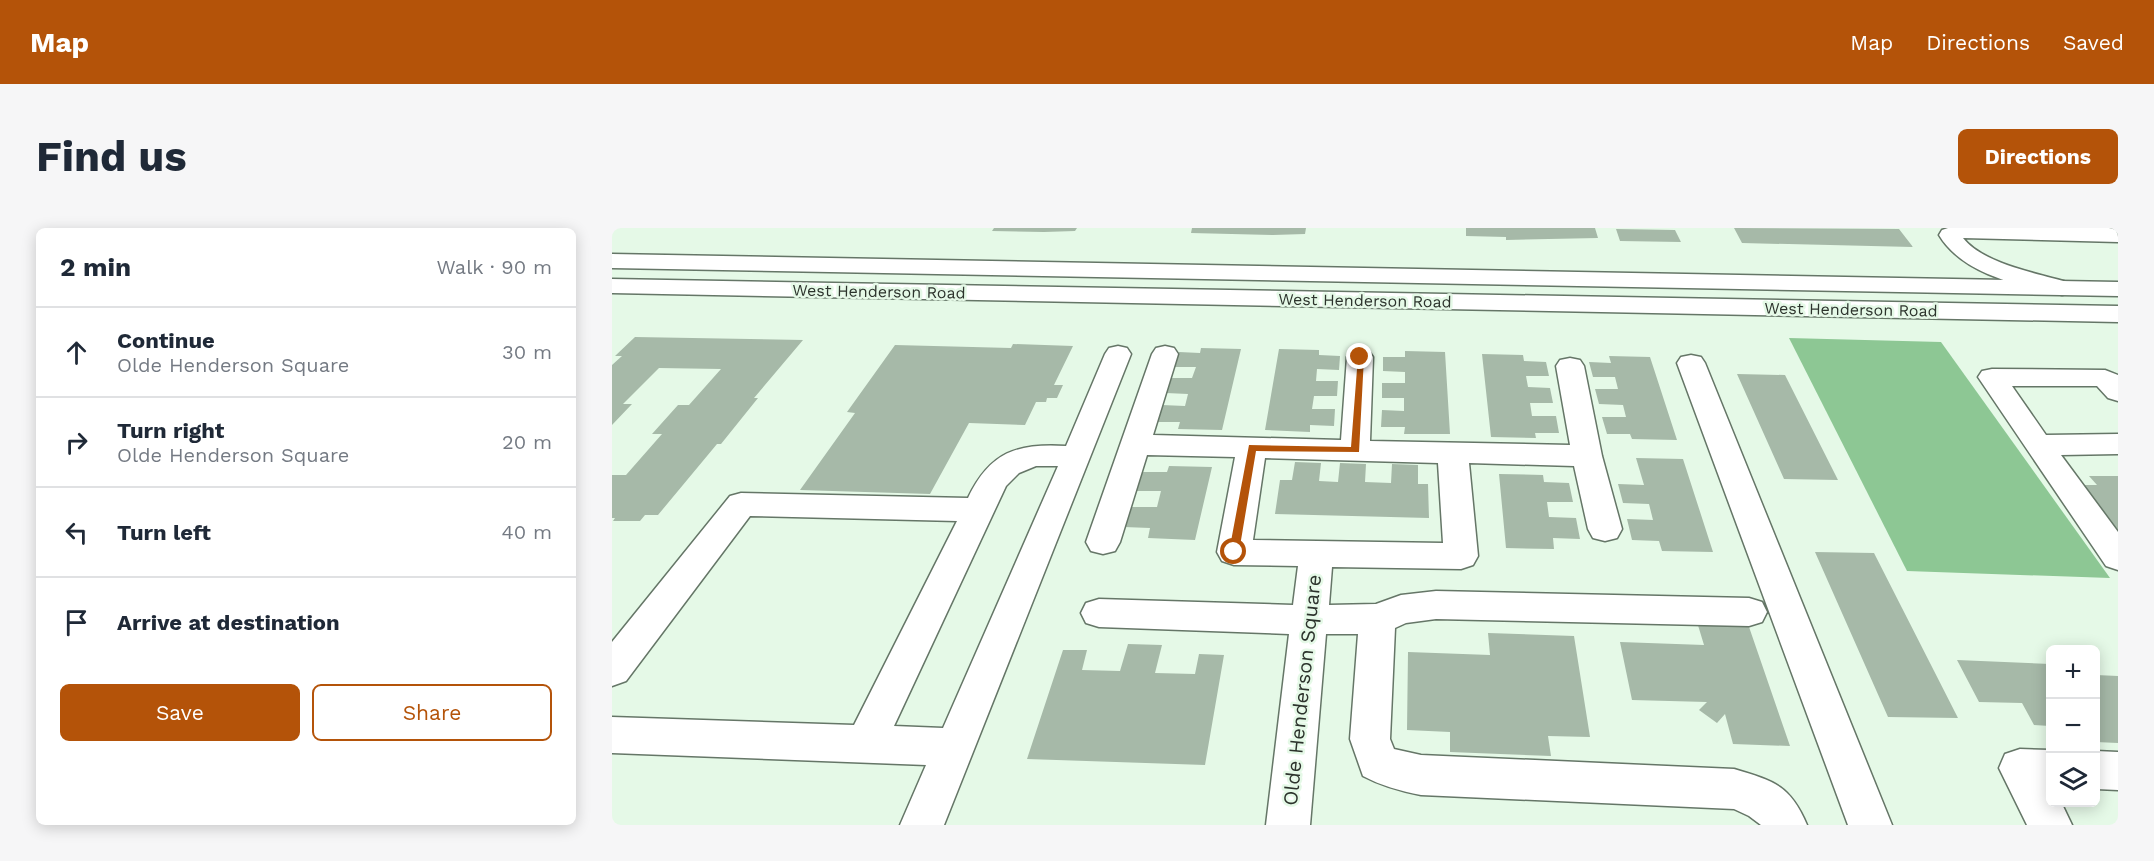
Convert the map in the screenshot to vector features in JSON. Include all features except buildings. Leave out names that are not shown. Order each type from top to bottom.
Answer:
[{"type":"main road","points":[[2062,288],[2000,269],[1963,252],[1956,247],[1950,235],[1960,230],[2014,230],[2118,235]]},
{"type":"main road","name":"West Henderson Road","points":[[612,261],[2118,289]]},
{"type":"main road","name":"West Henderson Road","points":[[612,286],[2118,314]]},
{"type":"main road","points":[[922,825],[1118,354]]},
{"type":"main road","points":[[1103,542],[1165,354]]},
{"type":"main road","points":[[1355,450],[1360,357]]},
{"type":"main road","points":[[1691,363],[1870,825]]},
{"type":"main road","points":[[1570,366],[1587,456],[1605,529]]},
{"type":"main road","points":[[2118,392],[2105,378],[1992,377],[2038,446],[2118,556]]},
{"type":"main road","points":[[1134,444],[1587,456]]},
{"type":"main road","points":[[2038,446],[2118,444]]},
{"type":"main road","name":"Olde Henderson Square","points":[[1252,447],[1234,552],[1461,556],[1453,453]]},
{"type":"main road","points":[[865,744],[979,510],[1001,471],[1034,454],[1077,457]]},
{"type":"main road","points":[[612,670],[741,504],[979,510]]},
{"type":"main road","name":"Olde Henderson Square","points":[[1288,825],[1316,554]]},
{"type":"main road","points":[[1099,613],[1309,620],[1379,619],[1401,609],[1436,605],[1749,612]]},
{"type":"main road","points":[[1379,619],[1370,739],[1378,762],[1393,770],[1421,775],[1734,789],[1762,798],[1783,818],[1785,825]]},
{"type":"main road","points":[[612,735],[953,747]]},
{"type":"main road","points":[[2046,769],[2020,768],[2050,825]]},
{"type":"main road","points":[[2100,770],[2118,771]]},
{"type":"green space","points":[[1789,338],[1941,342],[2110,578],[1907,571]]},
{"type":"route","points":[[1234,552],[1252,447],[1355,450],[1360,357]]}]
